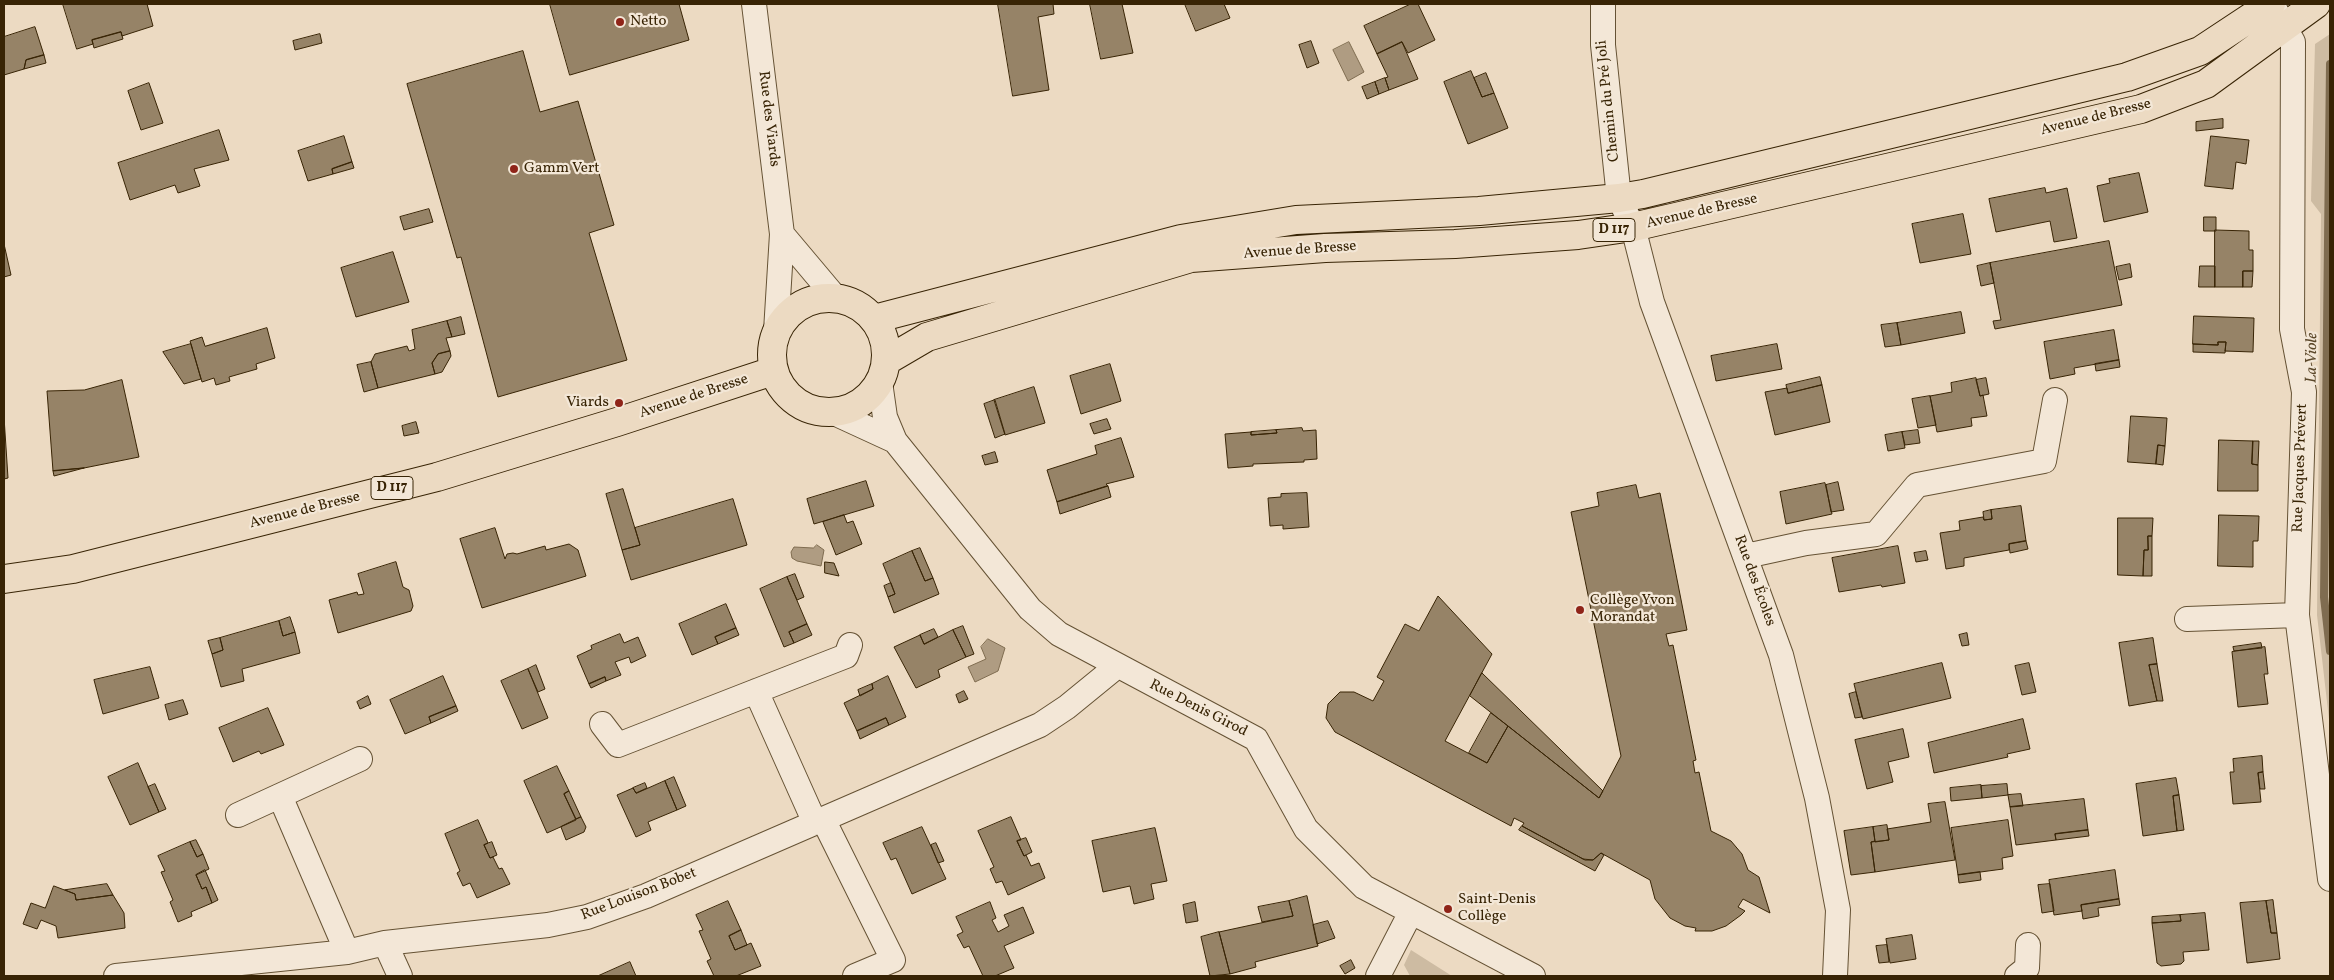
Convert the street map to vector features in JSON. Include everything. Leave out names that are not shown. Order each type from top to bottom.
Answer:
[{"type":"main road","name":"Avenue de Bresse","points":[[874,319],[1181,239],[1296,220],[1479,211],[1619,198],[2126,77],[2200,51],[2272,4]]},
{"type":"main road","name":"Avenue de Bresse","points":[[883,372],[927,337],[1191,258],[1325,248],[1455,244],[1578,235],[1634,227],[2142,109],[2206,84],[2316,4]]},
{"type":"main road","points":[[835,297],[850,301],[864,308],[874,319],[882,332],[886,346],[883,372],[871,394],[860,404],[846,410],[832,412],[816,411],[802,406],[790,397],[780,385],[773,371],[771,358],[776,331],[786,316],[800,304],[817,298],[835,297]]},
{"type":"main road","name":"Avenue de Bresse","points":[[4,579],[73,569],[437,477],[617,422],[773,371]]},
{"type":"street","name":"Rue des Viards","points":[[754,4],[782,234],[776,331]]},
{"type":"street","name":"Chemin du Pré Joli","points":[[1603,4],[1603,45],[1619,198]]},
{"type":"street","name":"Rue Jacques Prévert","points":[[2272,4],[2293,42],[2292,329],[2304,392],[2297,615],[2330,879]]},
{"type":"street","name":"Rue des Écoles","points":[[1619,198],[1634,227],[1652,302],[1781,655],[1816,798],[1838,910],[1834,976]]},
{"type":"street","points":[[782,234],[835,297]]},
{"type":"street","name":"Rue Denis Girod","points":[[883,372],[885,417],[895,441],[1030,609],[1059,634],[1116,667],[1256,739],[1306,829],[1364,887],[1533,976]]},
{"type":"street","points":[[1746,556],[1806,543],[1876,534],[1917,485],[2044,461],[2055,400]]},
{"type":"street","name":"Rue Denis Girod","points":[[832,412],[895,441]]},
{"type":"street","points":[[2186,619],[2297,615]]},
{"type":"street","points":[[602,724],[618,745],[846,656],[850,645]]},
{"type":"street","name":"Rue Louison Bobet","points":[[116,976],[347,952],[385,943],[548,925],[587,917],[646,896],[1040,725],[1067,707],[1116,667]]},
{"type":"street","points":[[756,691],[819,821],[893,960],[855,976]]},
{"type":"street","points":[[238,815],[360,759]]},
{"type":"street","points":[[280,796],[347,952]]},
{"type":"street","points":[[1378,976],[1410,912]]},
{"type":"street","points":[[385,943],[400,976]]},
{"type":"street","points":[[2017,976],[2027,968],[2028,945]]},
{"type":"shaded area","points":[[2330,34],[2330,728],[2317,615],[2321,214],[2311,201],[2315,44]]},
{"type":"shaded area","points":[[1349,42],[1364,72],[1348,81],[1333,50]]},
{"type":"shaded area","points":[[817,545],[824,550],[821,566],[797,561],[792,558],[791,552],[794,547],[813,548]]},
{"type":"shaded area","points":[[988,639],[1005,648],[998,671],[975,682],[968,667],[986,659],[981,647]]},
{"type":"shaded area","points":[[1411,950],[1452,976],[1410,976],[1404,965]]},
{"type":"building","points":[[63,4],[147,4],[153,26],[122,36],[121,32],[92,40],[93,44],[77,49]]},
{"type":"building","name":"Netto","points":[[550,4],[679,4],[689,40],[570,75]]},
{"type":"building","points":[[998,4],[1053,4],[1054,14],[1038,17],[1049,90],[1013,96]]},
{"type":"building","points":[[1090,4],[1122,4],[1133,53],[1101,59]]},
{"type":"building","points":[[1185,4],[1224,4],[1230,18],[1196,31]]},
{"type":"building","points":[[1411,4],[1418,4],[1435,40],[1408,53],[1402,42],[1377,54],[1364,26]]},
{"type":"building","points":[[35,27],[44,55],[26,60],[24,69],[4,75],[4,37]]},
{"type":"building","points":[[121,32],[123,39],[94,48],[92,40]]},
{"type":"building","points":[[320,34],[322,43],[295,50],[293,41]]},
{"type":"building","points":[[1311,41],[1319,63],[1307,68],[1299,45]]},
{"type":"building","points":[[1402,42],[1418,79],[1389,90],[1385,78],[1388,77],[1377,54]]},
{"type":"building","name":"Gamm Vert","points":[[523,51],[540,112],[578,101],[614,225],[589,233],[627,360],[498,397],[461,257],[457,258],[407,84]]},
{"type":"building","points":[[44,55],[46,63],[24,69],[26,60]]},
{"type":"building","points":[[1471,71],[1482,97],[1494,93],[1508,128],[1468,144],[1444,82]]},
{"type":"building","points":[[1486,73],[1494,93],[1482,97],[1474,78]]},
{"type":"building","points":[[1385,78],[1389,90],[1379,94],[1375,82]]},
{"type":"building","points":[[1375,82],[1379,94],[1367,99],[1362,87]]},
{"type":"building","points":[[149,83],[163,123],[141,130],[128,91]]},
{"type":"building","points":[[2223,119],[2223,128],[2196,131],[2196,122]]},
{"type":"building","points":[[219,130],[229,160],[194,169],[200,186],[178,193],[175,185],[130,200],[118,163]]},
{"type":"building","points":[[344,136],[352,162],[332,169],[333,174],[308,181],[298,151]]},
{"type":"building","points":[[2211,136],[2249,140],[2246,164],[2236,162],[2233,189],[2205,186]]},
{"type":"building","points":[[352,162],[354,168],[333,174],[332,169]]},
{"type":"building","points":[[2139,173],[2148,212],[2104,222],[2097,186],[2110,183],[2109,179]]},
{"type":"building","points":[[2045,188],[2046,193],[2067,188],[2077,238],[2054,242],[2050,221],[1996,232],[1989,199]]},
{"type":"building","points":[[429,209],[433,222],[404,230],[400,217]]},
{"type":"building","points":[[1963,214],[1971,254],[1920,263],[1912,224]]},
{"type":"building","points":[[2204,217],[2216,217],[2216,231],[2204,231]]},
{"type":"building","points":[[2215,230],[2249,231],[2249,250],[2253,250],[2253,271],[2243,271],[2243,287],[2215,287]]},
{"type":"building","points":[[2109,241],[2122,305],[1995,329],[1993,321],[2001,320],[1990,263]]},
{"type":"building","points":[[4,244],[11,275],[4,277]]},
{"type":"building","points":[[393,252],[409,302],[356,317],[341,268]]},
{"type":"building","points":[[1990,263],[1994,283],[1981,286],[1977,266]]},
{"type":"building","points":[[2130,264],[2132,277],[2119,280],[2116,267]]},
{"type":"building","points":[[2200,266],[2215,266],[2215,287],[2199,287]]},
{"type":"building","points":[[2243,271],[2253,271],[2252,287],[2243,287]]},
{"type":"building","points":[[1961,312],[1965,333],[1901,345],[1897,323]]},
{"type":"building","points":[[2194,316],[2254,318],[2253,352],[2225,351],[2226,342],[2218,342],[2218,345],[2193,344]]},
{"type":"building","points":[[461,317],[465,334],[452,337],[447,321]]},
{"type":"building","points":[[447,321],[452,337],[446,338],[450,351],[438,354],[432,363],[435,374],[378,388],[371,362],[375,354],[407,346],[409,351],[415,349],[412,330]]},
{"type":"building","points":[[1897,323],[1901,345],[1885,347],[1881,325]]},
{"type":"building","points":[[267,328],[275,358],[256,364],[257,369],[229,377],[230,381],[216,385],[214,378],[202,382],[190,341],[202,337],[205,346]]},
{"type":"building","points":[[2114,330],[2119,360],[2074,368],[2075,374],[2050,379],[2044,342]]},
{"type":"building","points":[[2218,342],[2226,342],[2225,353],[2193,352],[2193,344],[2218,345]]},
{"type":"building","points":[[191,344],[201,379],[184,384],[163,352]]},
{"type":"building","points":[[1777,344],[1782,369],[1716,381],[1711,356]]},
{"type":"building","points":[[450,351],[451,356],[442,372],[435,374],[432,363],[438,354]]},
{"type":"building","points":[[2119,360],[2120,367],[2096,371],[2095,364]]},
{"type":"building","points":[[371,362],[378,388],[364,392],[357,365]]},
{"type":"building","points":[[1110,364],[1121,401],[1081,414],[1070,376]]},
{"type":"building","points":[[1820,377],[1822,385],[1788,393],[1786,385]]},
{"type":"building","points":[[1976,378],[1980,396],[1983,395],[1987,416],[1971,418],[1972,426],[1937,432],[1930,396],[1952,392],[1951,383]]},
{"type":"building","points":[[1986,378],[1989,394],[1980,396],[1976,380]]},
{"type":"building","points":[[122,380],[139,457],[84,468],[53,471],[47,391],[84,390]]},
{"type":"building","points":[[1822,385],[1830,422],[1775,435],[1765,392],[1787,388],[1788,393]]},
{"type":"building","points":[[1034,387],[1045,423],[1005,435],[994,400]]},
{"type":"building","points":[[1930,396],[1936,425],[1918,428],[1912,399]]},
{"type":"building","points":[[995,400],[1005,434],[995,438],[984,404]]},
{"type":"building","points":[[2131,416],[2167,418],[2165,446],[2158,445],[2156,464],[2128,462]]},
{"type":"building","points":[[4,417],[8,478],[4,479]]},
{"type":"building","points":[[1107,419],[1111,429],[1094,434],[1090,424]]},
{"type":"building","points":[[416,422],[419,433],[404,436],[402,426]]},
{"type":"building","points":[[1302,428],[1303,431],[1316,430],[1317,459],[1304,460],[1304,462],[1253,464],[1253,466],[1228,468],[1225,434],[1277,433],[1276,430]]},
{"type":"building","points":[[1276,430],[1277,433],[1251,435],[1251,432]]},
{"type":"building","points":[[1918,430],[1920,443],[1905,445],[1902,432]]},
{"type":"building","points":[[1902,432],[1905,448],[1888,451],[1885,435]]},
{"type":"building","points":[[1121,438],[1134,477],[1106,484],[1108,486],[1057,502],[1047,470],[1097,454],[1095,446]]},
{"type":"building","points":[[2219,440],[2253,441],[2252,464],[2258,465],[2258,491],[2218,491]]},
{"type":"building","points":[[2253,441],[2259,441],[2258,465],[2252,464]]},
{"type":"building","points":[[2158,445],[2165,446],[2163,465],[2156,464]]},
{"type":"building","points":[[995,452],[998,462],[985,465],[982,456]]},
{"type":"building","points":[[84,468],[54,476],[53,471]]},
{"type":"building","points":[[866,481],[874,506],[814,524],[807,499]]},
{"type":"building","points":[[1838,482],[1844,510],[1831,512],[1826,485]]},
{"type":"building","points":[[1825,483],[1832,514],[1786,524],[1780,492]]},
{"type":"building","points":[[1636,485],[1639,498],[1660,493],[1687,630],[1666,634],[1669,646],[1673,645],[1696,760],[1693,761],[1695,773],[1699,772],[1711,831],[1731,841],[1742,854],[1748,870],[1759,877],[1770,913],[1743,899],[1738,907],[1745,911],[1726,926],[1712,931],[1695,931],[1696,928],[1685,926],[1670,918],[1655,899],[1650,880],[1601,853],[1593,860],[1583,859],[1522,826],[1524,823],[1514,818],[1511,826],[1335,732],[1326,718],[1328,704],[1340,692],[1354,692],[1373,701],[1384,681],[1377,677],[1405,624],[1419,631],[1438,596],[1492,654],[1445,741],[1487,763],[1508,726],[1599,798],[1621,756],[1571,512],[1599,506],[1597,493]]},
{"type":"building","points":[[1108,486],[1111,497],[1060,514],[1057,502]]},
{"type":"building","points":[[623,489],[640,545],[622,550],[606,494]]},
{"type":"building","points":[[1307,493],[1309,527],[1283,529],[1283,525],[1270,526],[1268,498],[1281,497],[1281,494]]},
{"type":"building","points":[[733,499],[747,545],[631,580],[622,550],[640,545],[635,528]]},
{"type":"building","points":[[2021,506],[2026,541],[2009,544],[2009,550],[1964,558],[1964,566],[1946,569],[1940,533],[1960,530],[1959,521],[1983,517],[1984,520],[1992,519],[1991,510]]},
{"type":"building","points":[[1991,510],[1992,519],[1984,520],[1983,512]]},
{"type":"building","points":[[844,515],[847,523],[853,521],[862,544],[836,555],[823,522]]},
{"type":"building","points":[[2219,515],[2259,516],[2258,541],[2253,541],[2253,567],[2218,566]]},
{"type":"building","points":[[2118,518],[2153,518],[2152,536],[2148,536],[2148,550],[2144,550],[2143,576],[2118,575]]},
{"type":"building","points":[[495,528],[505,559],[507,554],[517,554],[545,546],[546,550],[569,544],[578,550],[586,576],[482,608],[460,539]]},
{"type":"building","points":[[2148,536],[2152,536],[2152,576],[2143,576],[2144,550],[2148,550]]},
{"type":"building","points":[[2026,541],[2028,549],[2010,553],[2009,544]]},
{"type":"building","points":[[1898,546],[1905,583],[1839,592],[1832,558]]},
{"type":"building","points":[[920,548],[933,578],[925,581],[912,551]]},
{"type":"building","points":[[912,551],[925,581],[933,578],[939,594],[894,613],[888,597],[895,594],[883,564]]},
{"type":"building","points":[[1926,551],[1928,560],[1916,562],[1914,553]]},
{"type":"building","points":[[396,562],[403,587],[409,590],[413,606],[411,611],[338,633],[329,600],[357,592],[358,595],[364,594],[358,574]]},
{"type":"building","points":[[825,562],[834,563],[839,576],[825,573]]},
{"type":"building","points":[[795,574],[804,597],[797,600],[787,577]]},
{"type":"building","points":[[787,577],[807,624],[789,632],[794,643],[784,647],[760,589]]},
{"type":"building","points":[[891,583],[895,594],[888,597],[884,586]]},
{"type":"building","points":[[726,604],[736,628],[715,637],[718,644],[692,655],[679,624]]},
{"type":"building","points":[[290,617],[295,632],[283,636],[279,621]]},
{"type":"building","points":[[279,621],[283,636],[295,632],[300,653],[242,669],[244,681],[221,687],[212,654],[223,650],[220,638]]},
{"type":"building","points":[[807,624],[812,635],[794,643],[789,632]]},
{"type":"building","points":[[963,626],[974,654],[966,657],[953,630]]},
{"type":"building","points":[[736,628],[739,635],[718,644],[715,637]]},
{"type":"building","points":[[934,629],[938,637],[924,644],[920,635]]},
{"type":"building","points":[[953,630],[966,657],[938,670],[940,677],[916,688],[894,647],[920,635],[924,644]]},
{"type":"building","points":[[1967,633],[1969,645],[1962,646],[1959,635]]},
{"type":"building","points":[[620,634],[624,643],[638,637],[646,656],[631,663],[629,657],[615,662],[621,675],[606,681],[605,677],[589,684],[577,656],[592,649],[591,646]]},
{"type":"building","points":[[220,638],[223,650],[212,654],[208,641]]},
{"type":"building","points":[[2153,638],[2157,664],[2149,665],[2157,701],[2129,706],[2119,643]]},
{"type":"building","points":[[2261,643],[2262,648],[2234,651],[2233,647]]},
{"type":"building","points":[[2265,647],[2268,674],[2264,674],[2268,704],[2238,707],[2232,652]]},
{"type":"building","points":[[1942,663],[1951,698],[1863,719],[1854,684]]},
{"type":"building","points":[[2029,663],[2036,692],[2022,695],[2015,666]]},
{"type":"building","points":[[2157,664],[2163,701],[2157,701],[2149,665]]},
{"type":"building","points":[[536,665],[545,689],[538,692],[528,669]]},
{"type":"building","points":[[150,667],[159,698],[103,714],[94,680]]},
{"type":"building","points":[[528,669],[548,718],[522,729],[501,681]]},
{"type":"building","points":[[1482,673],[1603,791],[1599,798],[1470,696]]},
{"type":"building","points":[[443,676],[456,706],[429,717],[431,723],[405,734],[390,700]]},
{"type":"building","points":[[888,676],[906,717],[889,725],[886,718],[857,731],[844,703],[873,689],[872,684]]},
{"type":"building","points":[[605,677],[606,681],[591,688],[589,684]]},
{"type":"building","points":[[872,684],[873,689],[860,696],[858,690]]},
{"type":"building","points":[[964,691],[968,699],[959,703],[956,695]]},
{"type":"building","points":[[1856,692],[1862,717],[1855,718],[1849,694]]},
{"type":"building","points":[[368,696],[371,704],[360,709],[357,702]]},
{"type":"building","points":[[183,700],[188,714],[169,720],[165,705]]},
{"type":"building","points":[[456,706],[458,711],[431,723],[429,717]]},
{"type":"building","points":[[268,708],[284,745],[261,754],[259,751],[233,762],[219,728]]},
{"type":"building","points":[[1491,713],[1508,726],[1487,763],[1469,753]]},
{"type":"building","points":[[886,718],[889,725],[860,739],[857,731]]},
{"type":"building","points":[[2023,719],[2030,749],[2007,754],[2008,757],[1934,773],[1928,743]]},
{"type":"building","points":[[1903,729],[1909,757],[1888,762],[1893,782],[1867,789],[1855,740]]},
{"type":"building","points":[[2262,756],[2263,772],[2258,773],[2261,802],[2233,804],[2230,772],[2234,772],[2233,759]]},
{"type":"building","points":[[138,763],[159,812],[130,825],[108,777]]},
{"type":"building","points":[[557,766],[569,791],[564,794],[576,820],[547,833],[524,781]]},
{"type":"building","points":[[2263,772],[2265,789],[2260,789],[2258,773]]},
{"type":"building","points":[[674,777],[686,806],[677,810],[665,781]]},
{"type":"building","points":[[2176,778],[2179,795],[2173,796],[2177,831],[2143,836],[2136,784]]},
{"type":"building","points":[[665,781],[677,810],[648,822],[651,830],[636,837],[617,795],[633,788],[636,793]]},
{"type":"building","points":[[645,783],[647,788],[636,793],[633,788]]},
{"type":"building","points":[[155,784],[166,809],[159,812],[148,787]]},
{"type":"building","points":[[2007,784],[2008,795],[1982,798],[1981,786]]},
{"type":"building","points":[[1981,785],[1982,798],[1951,801],[1950,788]]},
{"type":"building","points":[[569,791],[581,817],[576,819],[564,794]]},
{"type":"building","points":[[2021,794],[2023,806],[2010,807],[2008,795]]},
{"type":"building","points":[[2179,795],[2184,830],[2177,831],[2173,796]]},
{"type":"building","points":[[2084,799],[2088,830],[2055,834],[2056,840],[2016,845],[2010,807]]},
{"type":"building","points":[[1945,802],[1955,860],[1875,872],[1871,842],[1889,840],[1887,829],[1931,822],[1928,804]]},
{"type":"building","points":[[581,817],[586,827],[584,832],[566,840],[561,827]]},
{"type":"building","points":[[1011,817],[1021,840],[1017,841],[1024,856],[1026,855],[1031,866],[1039,863],[1045,878],[1008,895],[1002,881],[996,883],[990,869],[994,867],[978,831]]},
{"type":"building","points":[[478,820],[488,843],[484,845],[490,858],[493,857],[499,869],[502,868],[510,884],[477,898],[470,883],[463,886],[457,873],[460,871],[445,834]]},
{"type":"building","points":[[2008,820],[2013,856],[2002,858],[2003,869],[1958,875],[1951,828]]},
{"type":"building","points":[[1887,825],[1889,840],[1875,842],[1873,827]]},
{"type":"building","points":[[1522,826],[1585,860],[1593,860],[1601,853],[1604,855],[1595,871],[1519,830]]},
{"type":"building","points":[[922,827],[946,879],[912,894],[896,858],[891,860],[883,843]]},
{"type":"building","points":[[1873,827],[1875,841],[1871,842],[1875,872],[1851,875],[1844,831]]},
{"type":"building","points":[[1155,828],[1167,881],[1151,884],[1154,899],[1134,904],[1130,886],[1103,892],[1092,841]]},
{"type":"building","points":[[2088,830],[2089,836],[2056,840],[2055,834]]},
{"type":"building","points":[[1026,838],[1032,852],[1024,856],[1017,841]]},
{"type":"building","points":[[196,840],[203,854],[197,857],[190,842]]},
{"type":"building","points":[[190,842],[197,857],[203,854],[209,869],[196,875],[202,889],[206,887],[212,903],[191,912],[192,916],[178,922],[170,902],[173,900],[161,872],[165,871],[158,856]]},
{"type":"building","points":[[492,842],[497,855],[490,858],[484,845]]},
{"type":"building","points":[[936,843],[944,861],[938,863],[931,845]]},
{"type":"building","points":[[205,870],[218,900],[212,903],[206,887],[202,889],[196,875]]},
{"type":"building","points":[[2115,870],[2119,899],[2081,905],[2082,911],[2054,915],[2049,880]]},
{"type":"building","points":[[1980,872],[1981,880],[1959,883],[1958,875]]},
{"type":"building","points":[[107,884],[113,895],[76,900],[75,894],[65,890]]},
{"type":"building","points":[[2050,884],[2054,911],[2042,913],[2038,885]]},
{"type":"building","points":[[54,886],[75,894],[76,900],[113,895],[124,913],[125,928],[58,938],[56,926],[41,920],[37,929],[23,924],[31,903],[45,908]]},
{"type":"building","points":[[1307,896],[1318,946],[1255,962],[1256,967],[1230,974],[1219,932],[1293,916],[1289,901]]},
{"type":"building","points":[[2119,899],[2120,905],[2098,908],[2099,916],[2083,919],[2081,905]]},
{"type":"building","points":[[2273,900],[2277,933],[2271,933],[2266,901]]},
{"type":"building","points":[[728,901],[741,930],[729,936],[735,950],[751,943],[761,966],[736,976],[714,976],[707,961],[711,959],[699,931],[703,930],[696,915]]},
{"type":"building","points":[[1289,901],[1293,916],[1262,922],[1258,907]]},
{"type":"building","points":[[2266,901],[2271,933],[2277,933],[2280,959],[2247,963],[2240,903]]},
{"type":"building","points":[[990,902],[996,918],[992,920],[998,932],[1009,926],[1004,915],[1023,907],[1034,933],[1004,946],[1014,968],[995,976],[983,976],[969,946],[964,948],[957,935],[963,932],[956,917]]},
{"type":"building","points":[[1195,902],[1198,921],[1186,923],[1183,905]]},
{"type":"building","points":[[2205,913],[2209,950],[2183,952],[2184,961],[2181,964],[2161,966],[2157,963],[2152,923],[2181,921],[2180,915]]},
{"type":"building","points":[[2180,915],[2181,921],[2152,923],[2152,917]]},
{"type":"building","points":[[1328,921],[1335,938],[1317,944],[1313,925]]},
{"type":"building","points":[[741,930],[747,945],[735,950],[729,936]]},
{"type":"building","points":[[1219,932],[1230,974],[1210,976],[1201,937]]},
{"type":"building","points":[[1912,935],[1916,959],[1890,963],[1886,939]]},
{"type":"building","points":[[1887,945],[1889,962],[1879,963],[1876,946]]},
{"type":"building","points":[[1351,960],[1355,968],[1345,974],[1340,966]]},
{"type":"building","points":[[630,962],[636,976],[598,976]]},
{"type":"waterway","name":"La Viole","points":[[2330,64],[2324,597],[2330,651]]},
{"type":"place","name":"Netto","points":[[620,22]]},
{"type":"place","name":"Gamm Vert","points":[[514,169]]},
{"type":"place","name":"Viards","points":[[619,403]]},
{"type":"place","name":"Collège Yvon Morandat","points":[[1580,610]]},
{"type":"place","name":"Saint-Denis Collège","points":[[1448,909]]}]
